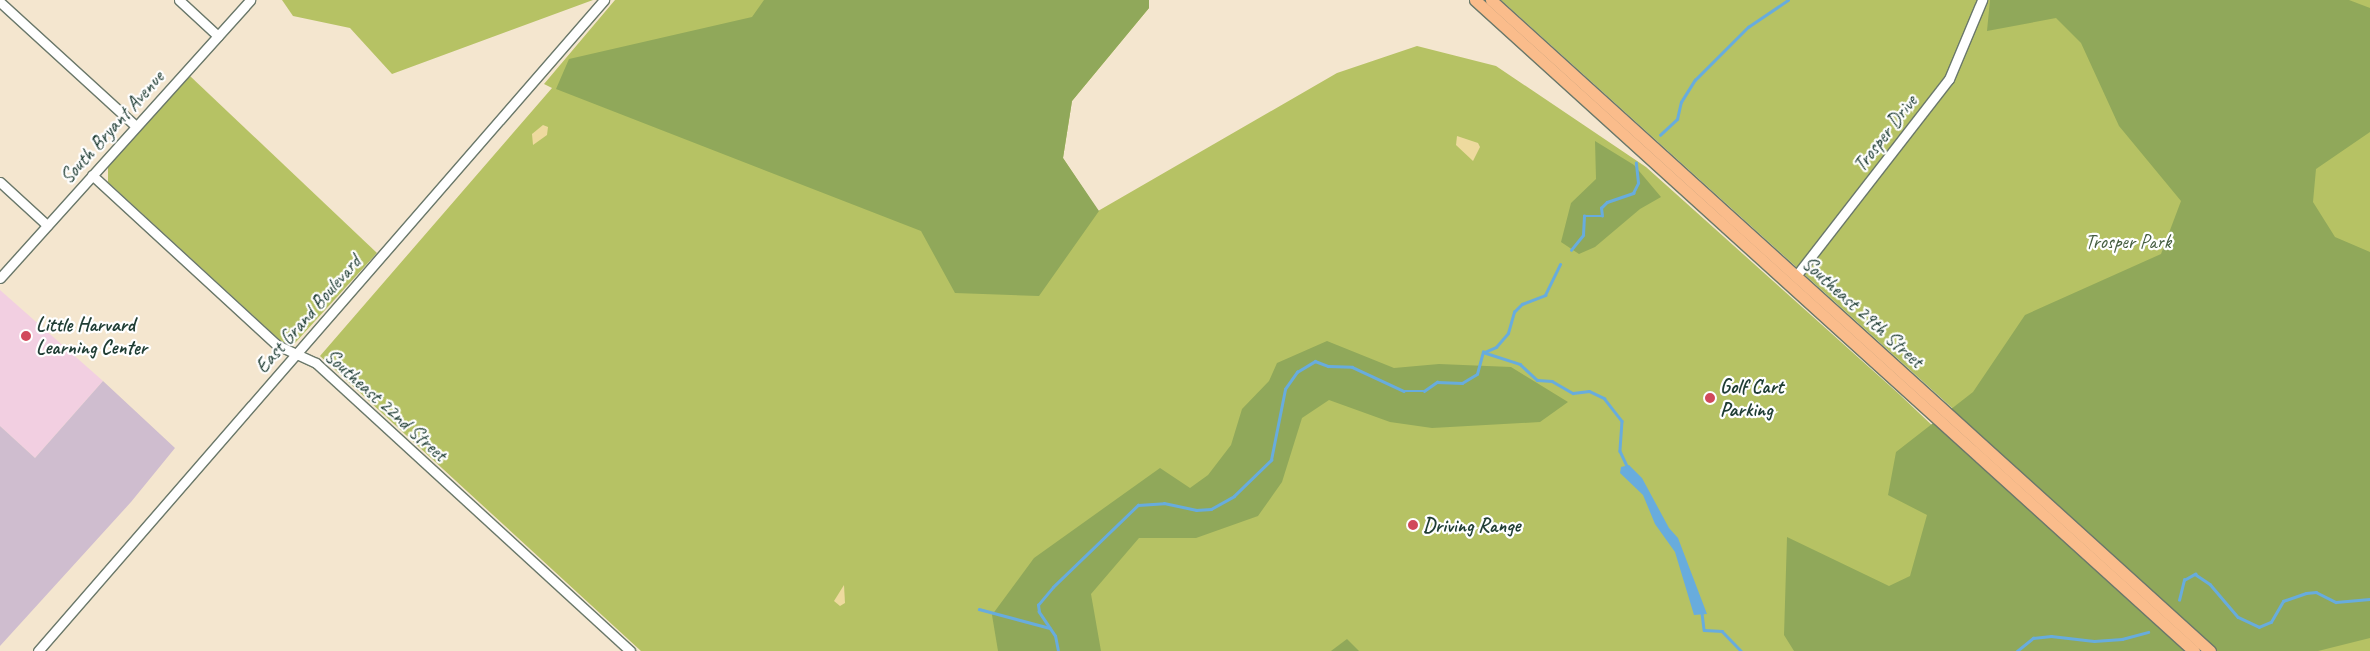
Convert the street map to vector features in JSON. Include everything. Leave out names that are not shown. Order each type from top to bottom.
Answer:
[{"type":"main road","name":"Southeast 29th Street","points":[[1475,0],[1547,58]]},
{"type":"main road","name":"Southeast 29th Street","points":[[1491,0],[1547,58],[1586,94],[2210,651]]},
{"type":"main road","name":"Southeast 29th Street","points":[[1793,280],[2194,651]]},
{"type":"street","points":[[179,0],[218,36]]},
{"type":"street","name":"South Bryant Avenue","points":[[0,278],[250,0]]},
{"type":"street","name":"East Grand Boulevard","points":[[38,651],[604,0]]},
{"type":"street","name":"Trosper Drive","points":[[1793,280],[1950,79],[1982,0]]},
{"type":"street","points":[[0,2],[136,126]]},
{"type":"street","name":"Southeast 22nd Street","points":[[92,175],[277,345],[316,363],[630,651]]},
{"type":"street","points":[[0,182],[47,225]]},
{"type":"shaded area","name":"Little Harvard Learning Center","points":[[0,290],[103,381],[35,458],[0,426]]},
{"type":"shaded area","points":[[103,381],[175,448],[131,502],[0,646],[0,426],[35,458]]},
{"type":"green space","points":[[282,0],[593,0],[392,74],[350,28],[293,16]]},
{"type":"green space","points":[[615,0],[1149,0],[1149,8],[1072,101],[1063,158],[1098,211],[1337,73],[1417,46],[1496,66],[1646,167],[1899,394],[1994,484],[2140,651],[641,651],[320,356],[552,88],[544,84]]},
{"type":"green space","points":[[764,0],[1149,0],[1149,8],[1072,101],[1063,158],[1099,211],[1039,296],[955,293],[921,231],[556,89],[569,59],[752,17]]},
{"type":"green space","name":"Trosper Park","points":[[1501,0],[2370,0],[2370,651],[2221,651]]},
{"type":"green space","points":[[1990,0],[2349,0],[2370,8],[2370,132],[2316,169],[2313,202],[2335,237],[2370,252],[2370,638],[2318,651],[1794,651],[1784,635],[1787,537],[1889,586],[1910,576],[1927,515],[1888,495],[1896,452],[1973,392],[2025,315],[2161,254],[2181,201],[2119,126],[2081,43],[2056,18],[1987,31]]},
{"type":"green space","points":[[190,76],[377,253],[295,343],[282,342],[108,182],[108,166]]},
{"type":"green space","points":[[1595,141],[1634,165],[1661,197],[1640,209],[1595,247],[1579,254],[1561,242],[1571,203],[1596,179]]},
{"type":"green space","points":[[1327,341],[1394,368],[1439,364],[1511,367],[1568,402],[1540,422],[1432,428],[1390,422],[1329,400],[1302,418],[1282,482],[1258,516],[1196,538],[1139,538],[1091,594],[1101,651],[998,651],[992,615],[1034,558],[1160,468],[1190,488],[1208,475],[1231,445],[1242,409],[1269,381],[1277,363]]},
{"type":"green space","points":[[1347,639],[1359,651],[1331,651]]},
{"type":"sand","points":[[543,125],[548,127],[547,135],[533,145],[532,134]]},
{"type":"sand","points":[[1457,136],[1478,143],[1480,147],[1473,161],[1456,145]]},
{"type":"sand","points":[[844,585],[845,603],[840,606],[834,601]]},
{"type":"water","points":[[1629,465],[1642,478],[1669,528],[1678,538],[1707,614],[1694,615],[1675,552],[1655,524],[1643,495],[1620,473],[1621,467]]},
{"type":"waterway","points":[[1660,135],[1677,119],[1681,102],[1695,80],[1748,27],[1788,0]]},
{"type":"waterway","points":[[1571,250],[1583,235],[1584,216],[1602,216],[1601,208],[1607,202],[1633,193],[1638,183],[1636,163]]},
{"type":"waterway","points":[[1485,352],[1496,347],[1508,333],[1514,312],[1522,304],[1545,295],[1560,264]]},
{"type":"waterway","points":[[1483,352],[1520,364],[1537,380],[1552,381],[1573,393],[1589,391],[1604,398],[1622,421],[1620,451],[1627,466]]},
{"type":"waterway","points":[[1058,651],[1055,636],[1039,612],[1038,605],[1053,587],[1138,505],[1164,503],[1196,510],[1211,509],[1234,496],[1271,460],[1285,389],[1297,372],[1315,361],[1328,366],[1352,367],[1404,391],[1424,391],[1437,382],[1462,383],[1477,374],[1483,352]]},
{"type":"waterway","points":[[2179,600],[2184,580],[2195,574],[2210,584],[2238,617],[2259,627],[2271,622],[2283,601],[2306,593],[2316,592],[2336,602],[2370,599]]},
{"type":"waterway","points":[[979,609],[1050,628]]},
{"type":"waterway","points":[[1702,613],[1704,630],[1722,631],[1741,651]]},
{"type":"waterway","points":[[2017,651],[2033,638],[2051,636],[2094,641],[2122,639],[2148,632]]},
{"type":"place","name":"Little Harvard Learning Center","points":[[26,336]]},
{"type":"place","name":"Golf Cart Parking","points":[[1710,398]]},
{"type":"place","name":"Driving Range","points":[[1413,525]]}]
